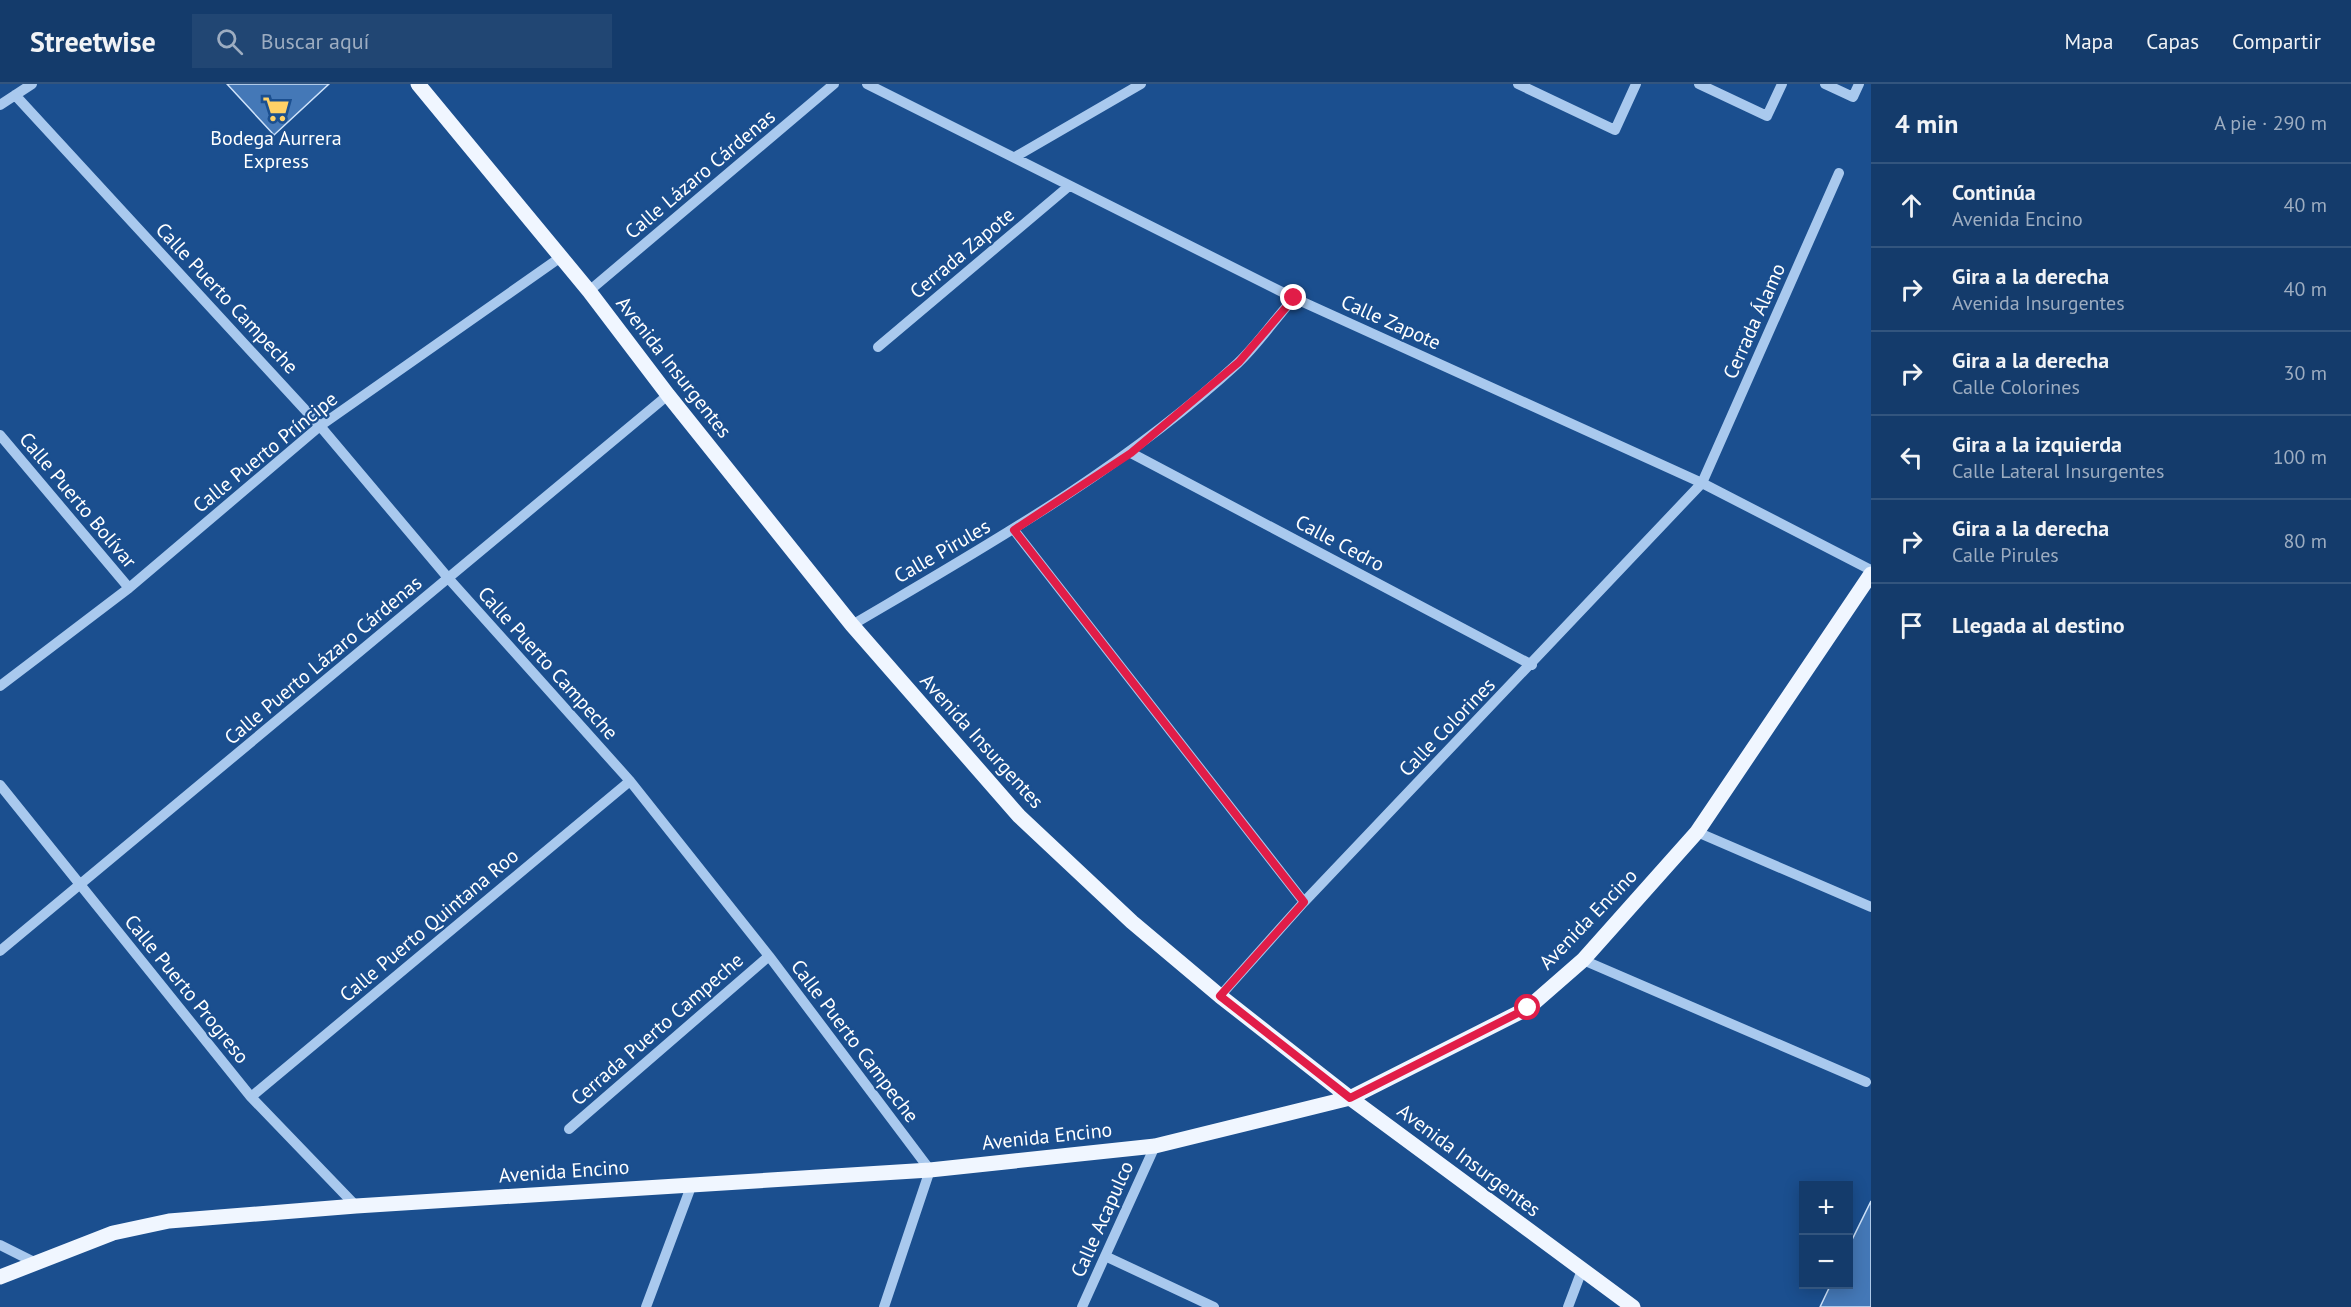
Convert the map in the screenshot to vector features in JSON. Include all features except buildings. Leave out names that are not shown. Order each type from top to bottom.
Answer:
[{"type":"main road","name":"Avenida Insurgentes","points":[[418,84],[589,291],[668,395],[852,625],[1018,816],[1132,922],[1220,996],[1350,1098],[1632,1307]]},
{"type":"main road","name":"Avenida Encino","points":[[0,1277],[113,1233],[169,1221],[356,1206],[930,1170],[1155,1146],[1350,1098],[1528,1008],[1583,960],[1697,832],[1871,572]]},
{"type":"street","points":[[0,105],[32,84]]},
{"type":"street","name":"Calle Lázaro Cárdenas","points":[[589,291],[834,84]]},
{"type":"street","name":"Calle Zapote","points":[[867,84],[1294,298],[1702,483],[1871,572]]},
{"type":"street","points":[[1015,157],[1141,84]]},
{"type":"street","points":[[1518,84],[1615,130],[1636,84]]},
{"type":"street","points":[[1699,84],[1767,116],[1782,84]]},
{"type":"street","points":[[1825,84],[1853,97],[1859,84]]},
{"type":"street","name":"Calle Puerto Campeche","points":[[15,95],[320,426],[448,579],[630,781],[769,956],[930,1170]]},
{"type":"street","name":"Cerrada Álamo","points":[[1702,483],[1839,173]]},
{"type":"street","name":"Cerrada Zapote","points":[[878,347],[1069,186]]},
{"type":"street","name":"Calle Puerto Príncipe","points":[[0,686],[129,588],[320,426],[561,258]]},
{"type":"street","name":"Calle Pirules","points":[[852,625],[1014,530],[1131,453],[1239,362],[1294,298]]},
{"type":"street","name":"Calle Puerto Lázaro Cárdenas","points":[[0,951],[668,395]]},
{"type":"street","name":"Calle Puerto Bolívar","points":[[0,435],[129,588]]},
{"type":"street","name":"Calle Cedro","points":[[1131,453],[1532,664]]},
{"type":"street","name":"Calle Colorines","points":[[1220,996],[1304,902],[1702,483]]},
{"type":"street","points":[[1014,530],[1304,902]]},
{"type":"street","name":"Calle Puerto Quintana Roo","points":[[251,1097],[630,781]]},
{"type":"street","name":"Calle Puerto Progreso","points":[[0,785],[251,1097],[356,1206]]},
{"type":"street","points":[[1697,832],[1871,907]]},
{"type":"street","name":"Cerrada Puerto Campeche","points":[[569,1129],[769,956]]},
{"type":"street","points":[[1583,960],[1866,1082]]},
{"type":"street","name":"Calle Acapulco","points":[[1082,1307],[1155,1146]]},
{"type":"street","points":[[884,1307],[930,1170]]},
{"type":"street","points":[[646,1307],[692,1184]]},
{"type":"street","points":[[0,1245],[36,1263]]},
{"type":"street","points":[[1105,1256],[1214,1307]]},
{"type":"street","points":[[1568,1307],[1582,1270]]},
{"type":"place","name":"Bodega Aurrera Express","points":[[276,109]]},
{"type":"route","points":[[1294,298],[1239,362],[1131,453],[1014,530],[1304,902],[1220,996],[1350,1098],[1528,1008]]}]
